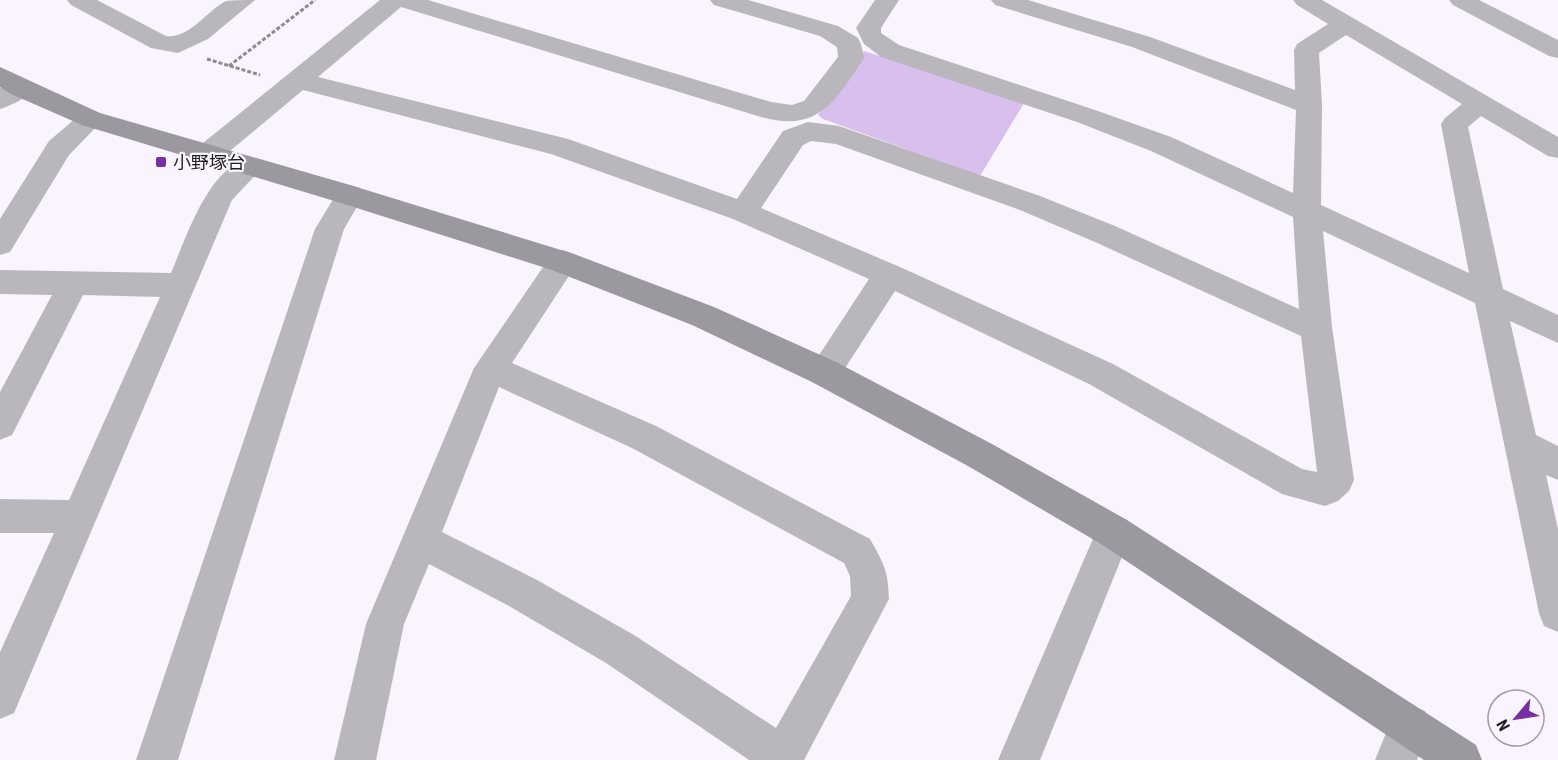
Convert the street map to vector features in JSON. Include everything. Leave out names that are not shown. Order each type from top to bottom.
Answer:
[{"type":"street","points":[[79,0],[160,44],[178,45],[199,34],[243,0]]},
{"type":"street","points":[[208,154],[395,0]]},
{"type":"street","points":[[403,0],[770,111],[794,114],[813,107],[851,58],[849,44],[829,31],[722,0]]},
{"type":"street","points":[[887,0],[869,25],[868,35],[890,51],[1086,116],[1161,144],[1558,330]]},
{"type":"street","points":[[1003,0],[1141,42],[1309,105]]},
{"type":"street","points":[[1305,0],[1558,149]]},
{"type":"street","points":[[1461,0],[1558,50]]},
{"type":"street","points":[[298,80],[558,146],[743,212],[889,274],[1101,374],[1295,483],[1325,490],[1336,480],[1316,327],[1307,211],[1309,105],[1306,50],[1345,24]]},
{"type":"street","points":[[7,88],[91,119],[350,195],[563,262],[703,316],[824,372],[980,455],[1114,532],[1403,743],[1461,760]]},
{"type":"street","points":[[1480,104],[1454,124],[1558,613]]},
{"type":"street","points":[[0,244],[60,148],[91,119]]},
{"type":"street","points":[[743,212],[793,138],[808,131],[838,135],[1062,216],[1299,323],[1316,327]]},
{"type":"street","points":[[0,699],[220,195],[249,167]]},
{"type":"street","points":[[157,760],[330,229],[350,195]]},
{"type":"street","points":[[355,760],[386,624],[490,368],[563,262]]},
{"type":"street","points":[[824,372],[889,274]]},
{"type":"street","points":[[0,282],[180,285]]},
{"type":"street","points":[[0,425],[75,283]]},
{"type":"street","points":[[420,540],[523,593],[620,650],[782,759],[870,599],[869,574],[857,551],[644,437],[490,368]]},
{"type":"street","points":[[1521,444],[1558,464]]},
{"type":"street","points":[[0,516],[79,517]]},
{"type":"street","points":[[1019,760],[1114,532]]},
{"type":"path","points":[[229,67],[315,0]]},
{"type":"path","points":[[178,45],[182,51],[229,67],[279,81],[298,80]]},
{"type":"shaded area","points":[[864,51],[1024,103],[980,176],[823,119],[818,115]]},
{"type":"place","name":"小野塚台","points":[[161,162]]}]
